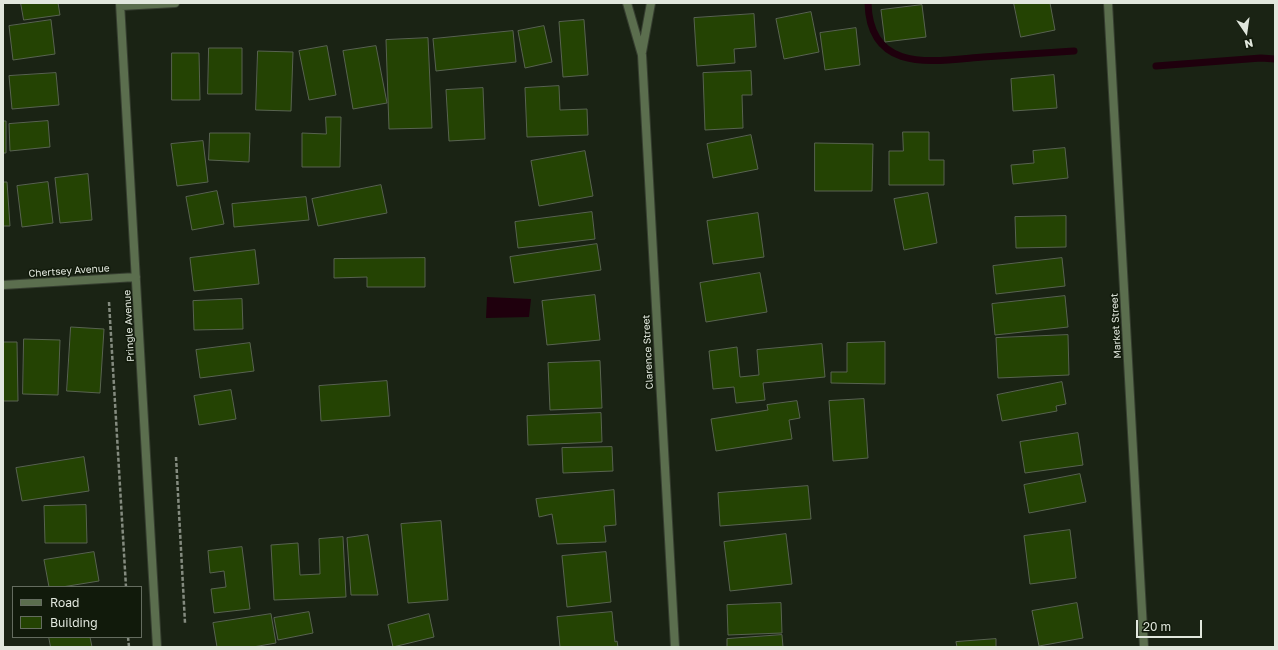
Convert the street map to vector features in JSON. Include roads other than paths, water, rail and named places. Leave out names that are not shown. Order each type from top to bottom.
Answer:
[{"type":"street","points":[[121,5],[175,3]]},
{"type":"street","name":"Clarence Street","points":[[627,3],[642,55],[674,647]]},
{"type":"street","name":"Clarence Street","points":[[642,55],[652,3]]},
{"type":"street","name":"Market Street","points":[[1108,3],[1144,647]]},
{"type":"street","name":"Pringle Avenue","points":[[121,5],[157,647]]},
{"type":"street","name":"Chertsey Avenue","points":[[3,285],[136,277]]},
{"type":"waterway","points":[[868,3],[871,26],[880,42],[892,52],[908,58],[944,60],[1074,51]]},
{"type":"waterway","points":[[1156,66],[1261,58],[1275,59]]}]
